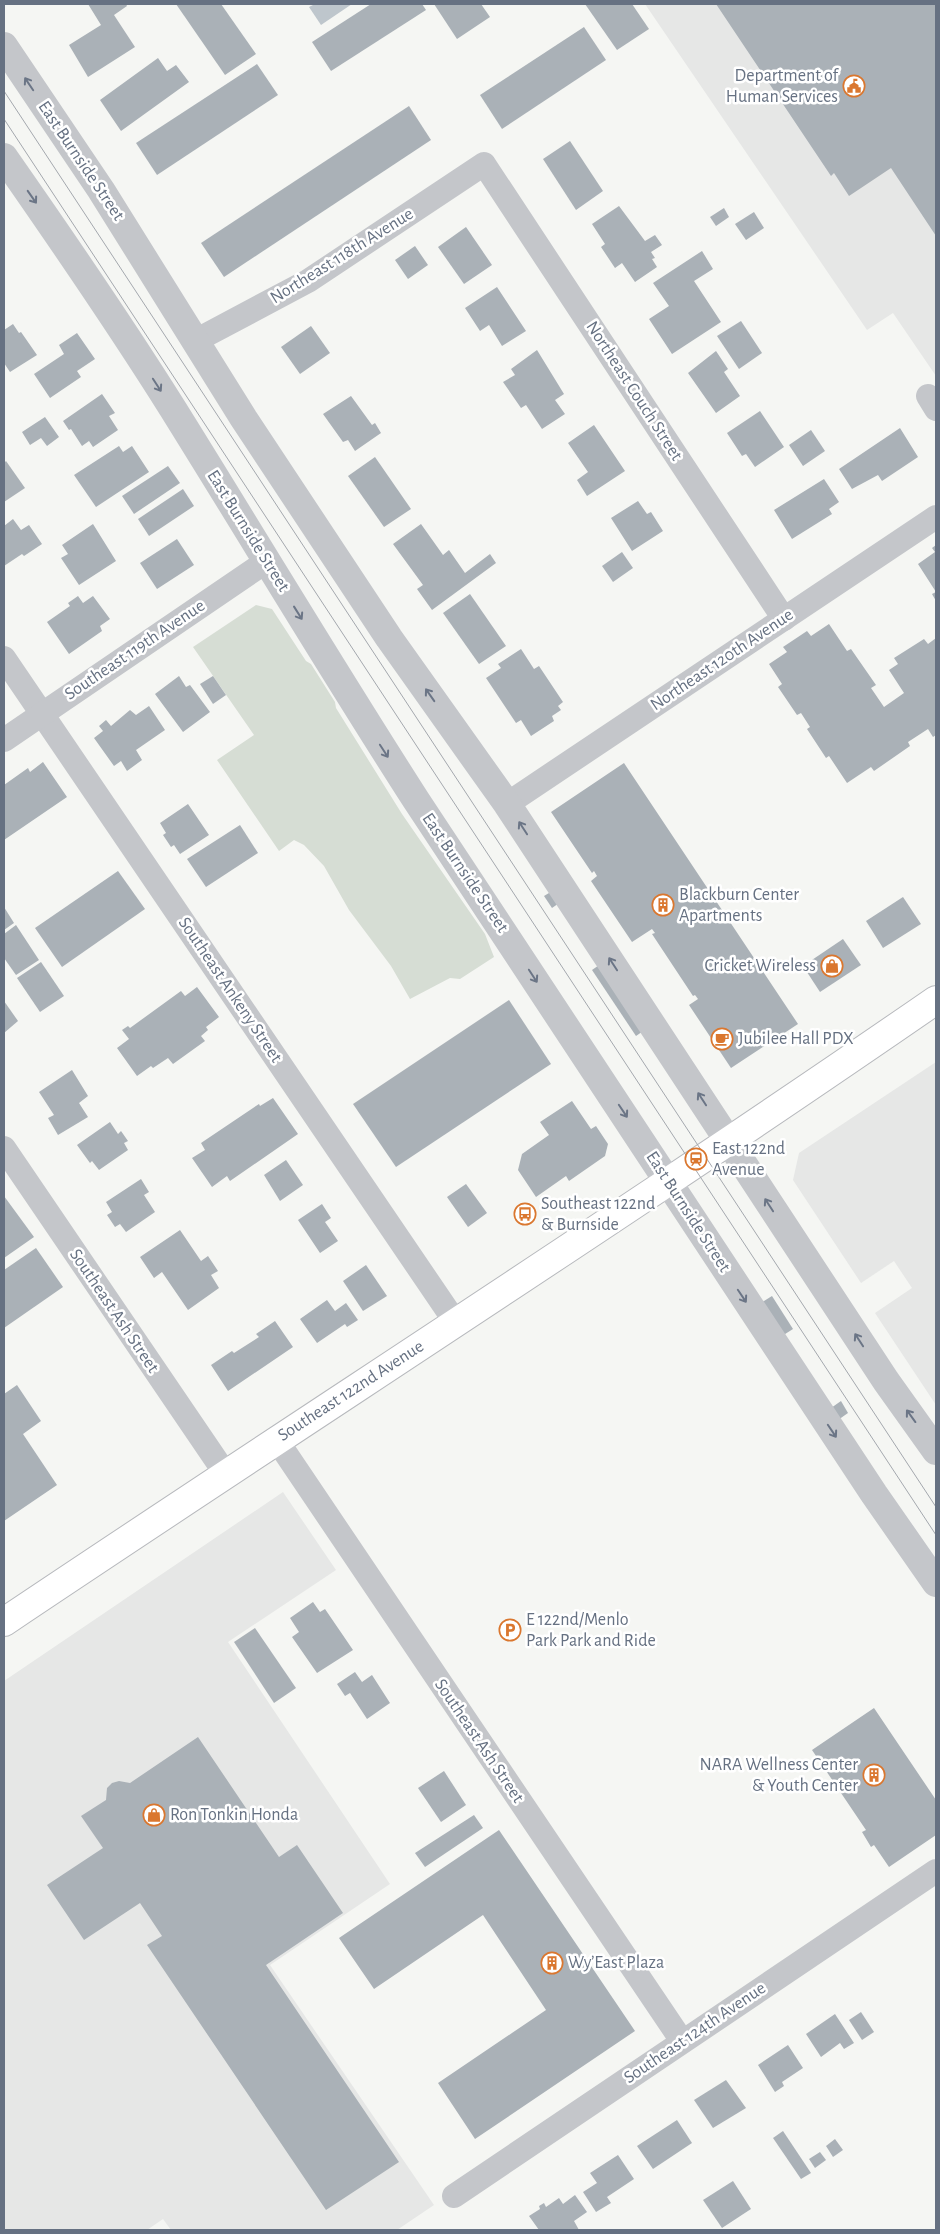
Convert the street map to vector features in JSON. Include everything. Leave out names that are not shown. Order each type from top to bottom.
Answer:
[{"type":"main road","name":"Southeast 122nd Avenue","points":[[4,1622],[276,1439],[456,1323],[668,1182],[936,1000]]},
{"type":"street","name":"East Burnside Street","points":[[4,46],[101,190],[195,341],[389,638],[507,804],[886,1381],[936,1451]]},
{"type":"street","name":"East Burnside Street","points":[[4,157],[131,344],[267,561],[366,724],[874,1494],[936,1583]]},
{"type":"street","name":"Northeast 118th Avenue","points":[[195,341],[308,281],[484,164]]},
{"type":"street","name":"Northeast Couch Street","points":[[484,164],[784,619]]},
{"type":"street","name":"Northeast 120th Avenue","points":[[507,804],[936,516]]},
{"type":"street","name":"Southeast 119th Avenue","points":[[4,740],[267,561]]},
{"type":"street","name":"Southeast Ankeny Street","points":[[4,658],[456,1323]]},
{"type":"street","name":"Southeast Ash Street","points":[[4,1148],[225,1473]]},
{"type":"street","name":"Southeast Ash Street","points":[[276,1439],[682,2041]]},
{"type":"street","name":"Southeast 124th Avenue","points":[[454,2196],[936,1870]]},
{"type":"shaded area","points":[[315,4],[352,4],[321,25],[309,7]]},
{"type":"shaded area","points":[[645,4],[936,4],[936,376],[893,313],[867,330]]},
{"type":"shaded area","points":[[256,605],[272,609],[306,661],[311,664],[402,814],[485,934],[494,957],[460,979],[450,978],[410,999],[391,966],[349,910],[324,866],[304,845],[294,840],[279,851],[217,760],[254,735],[193,647]]},
{"type":"shaded area","points":[[936,1062],[936,1405],[875,1313],[912,1288],[894,1261],[861,1283],[793,1180],[799,1153]]},
{"type":"shaded area","points":[[283,1492],[336,1570],[228,1642],[390,1884],[270,1965],[434,2205],[397,2230],[171,2230],[163,2219],[147,2230],[4,2230],[4,1681]]},
{"type":"building","points":[[88,4],[126,4],[127,6],[114,15],[135,47],[88,77],[69,45],[101,25]]},
{"type":"building","points":[[176,4],[221,4],[256,54],[225,75]]},
{"type":"building","points":[[371,4],[422,4],[426,10],[331,71],[312,42]]},
{"type":"building","points":[[434,4],[481,4],[490,17],[457,39]]},
{"type":"building","points":[[585,4],[632,4],[649,29],[617,50]]},
{"type":"building","name":"Department of Human Services","points":[[716,4],[936,4],[936,236],[891,168],[849,196],[834,173],[831,176]]},
{"type":"building","points":[[584,27],[606,60],[502,129],[480,95]]},
{"type":"building","points":[[158,58],[167,71],[176,65],[189,82],[121,131],[100,100]]},
{"type":"building","points":[[257,64],[278,95],[157,175],[136,143]]},
{"type":"building","points":[[409,106],[431,140],[224,277],[201,243]]},
{"type":"building","points":[[570,141],[603,191],[576,210],[543,159]]},
{"type":"building","points":[[619,206],[645,241],[655,235],[662,245],[651,252],[655,258],[652,259],[657,267],[635,282],[622,263],[615,268],[601,247],[605,244],[592,224]]},
{"type":"building","points":[[724,208],[729,217],[716,226],[710,217]]},
{"type":"building","points":[[754,212],[764,228],[746,240],[735,224]]},
{"type":"building","points":[[466,227],[492,265],[464,284],[438,247]]},
{"type":"building","points":[[415,246],[428,265],[408,279],[395,260]]},
{"type":"building","points":[[702,251],[713,269],[694,281],[721,322],[672,354],[649,319],[669,306],[653,283]]},
{"type":"building","points":[[497,287],[526,331],[502,346],[489,325],[480,331],[465,308]]},
{"type":"building","points":[[741,321],[762,353],[739,369],[717,336]]},
{"type":"building","points":[[13,324],[37,355],[10,372],[4,363],[4,330]]},
{"type":"building","points":[[311,326],[330,353],[300,374],[281,347]]},
{"type":"building","points":[[77,333],[95,359],[77,371],[81,377],[50,398],[34,374],[64,354],[59,345]]},
{"type":"building","points":[[537,350],[564,394],[555,400],[565,414],[542,429],[526,405],[521,408],[503,382],[515,375],[511,369]]},
{"type":"building","points":[[716,351],[728,369],[724,372],[740,396],[716,413],[688,373]]},
{"type":"building","points":[[102,394],[115,413],[109,416],[118,430],[93,447],[89,441],[82,446],[71,429],[69,430],[63,421]]},
{"type":"building","points":[[351,396],[372,425],[375,423],[381,433],[355,451],[348,440],[343,442],[323,414]]},
{"type":"building","points":[[760,411],[784,447],[755,467],[746,454],[742,456],[727,433]]},
{"type":"building","points":[[45,417],[59,437],[47,446],[41,438],[30,445],[22,432]]},
{"type":"building","points":[[594,425],[625,471],[587,496],[577,480],[588,472],[568,443]]},
{"type":"building","points":[[900,428],[918,457],[882,481],[878,475],[852,489],[839,469]]},
{"type":"building","points":[[811,430],[825,451],[803,466],[789,445]]},
{"type":"building","points":[[119,446],[123,452],[132,446],[149,472],[96,507],[74,475]]},
{"type":"building","points":[[375,457],[411,509],[384,527],[348,476]]},
{"type":"building","points":[[6,461],[25,488],[4,502],[4,463]]},
{"type":"building","points":[[168,466],[180,483],[134,514],[122,496]]},
{"type":"building","points":[[824,479],[839,502],[829,509],[832,514],[792,539],[774,510]]},
{"type":"building","points":[[183,489],[194,506],[149,536],[138,519]]},
{"type":"building","points":[[638,501],[647,514],[651,512],[663,531],[632,551],[611,518]]},
{"type":"building","points":[[13,519],[21,530],[29,525],[42,544],[4,566],[4,526]]},
{"type":"building","points":[[93,524],[116,561],[79,585],[61,558],[68,554],[62,545]]},
{"type":"building","points":[[421,524],[443,555],[449,550],[465,573],[490,554],[496,563],[432,610],[417,589],[423,585],[393,544]]},
{"type":"building","points":[[177,539],[194,565],[157,589],[140,563]]},
{"type":"building","points":[[936,545],[936,592],[918,564],[935,552],[932,548]]},
{"type":"building","points":[[622,552],[633,568],[613,582],[602,566]]},
{"type":"building","points":[[936,592],[936,601],[932,594]]},
{"type":"building","points":[[470,594],[506,646],[479,664],[443,613]]},
{"type":"building","points":[[78,596],[83,603],[93,596],[110,619],[100,626],[102,631],[69,654],[47,622],[70,606],[68,603]]},
{"type":"building","points":[[829,624],[847,651],[851,649],[876,685],[871,688],[884,707],[904,693],[889,670],[898,664],[894,658],[924,639],[928,644],[936,638],[936,735],[933,737],[928,729],[908,742],[910,746],[874,771],[871,767],[847,783],[829,756],[826,758],[807,729],[810,727],[801,713],[797,715],[778,687],[782,684],[769,664],[787,652],[783,647],[807,631],[811,636]]},
{"type":"building","points":[[521,649],[534,669],[539,666],[563,702],[558,706],[561,710],[552,716],[554,721],[531,736],[521,720],[516,723],[486,678],[501,668],[498,664]]},
{"type":"building","points":[[179,676],[186,687],[190,685],[210,712],[183,732],[155,694]]},
{"type":"building","points":[[213,676],[226,695],[213,704],[200,684]]},
{"type":"building","points":[[149,706],[165,730],[136,750],[142,760],[127,771],[121,761],[114,766],[94,738],[103,731],[99,726],[106,720],[111,726],[130,710],[136,715]]},
{"type":"building","points":[[43,762],[67,797],[4,840],[4,785],[28,768],[30,772]]},
{"type":"building","name":"Blackburn Center Apartments","points":[[624,763],[798,1024],[731,1068],[689,1005],[698,999],[695,995],[693,996],[652,934],[655,933],[652,929],[632,942],[591,881],[597,876],[594,871],[592,873],[551,812]]},
{"type":"building","points":[[188,804],[209,835],[180,854],[174,845],[171,847],[163,835],[166,833],[160,823]]},
{"type":"building","points":[[240,825],[258,853],[206,887],[187,859]]},
{"type":"building","points":[[118,871],[145,909],[62,967],[35,928]]},
{"type":"building","points":[[554,890],[562,901],[552,908],[544,896]]},
{"type":"building","points":[[903,897],[921,924],[883,948],[866,921]]},
{"type":"building","points":[[4,907],[14,923],[4,930]]},
{"type":"building","points":[[16,925],[39,960],[16,975],[4,958],[4,934]]},
{"type":"building","name":"Cricket Wireless","points":[[843,939],[861,965],[820,992],[803,966]]},
{"type":"building","points":[[41,962],[64,996],[40,1012],[17,978]]},
{"type":"building","points":[[602,963],[646,1029],[636,1036],[592,970]]},
{"type":"building","points":[[197,987],[219,1017],[206,1027],[208,1030],[201,1036],[205,1041],[173,1064],[168,1058],[153,1068],[151,1066],[137,1076],[117,1048],[129,1039],[122,1030],[128,1026],[130,1028],[181,991],[185,996]]},
{"type":"building","points":[[509,1000],[551,1064],[396,1167],[353,1104]]},
{"type":"building","points":[[4,1001],[18,1021],[4,1033]]},
{"type":"building","points":[[72,1070],[88,1096],[79,1103],[88,1117],[58,1135],[48,1118],[54,1115],[39,1092]]},
{"type":"building","points":[[273,1098],[298,1134],[230,1181],[227,1176],[212,1187],[192,1158],[205,1150],[201,1143],[259,1104],[260,1106]]},
{"type":"building","points":[[572,1101],[591,1129],[596,1126],[608,1144],[605,1156],[569,1181],[566,1176],[536,1197],[518,1170],[522,1154],[549,1135],[540,1122]]},
{"type":"building","points":[[110,1122],[118,1134],[121,1131],[128,1141],[124,1143],[128,1150],[99,1170],[92,1161],[90,1163],[77,1145]]},
{"type":"building","points":[[286,1160],[303,1185],[280,1201],[264,1175]]},
{"type":"building","points":[[141,1179],[149,1192],[144,1195],[155,1212],[126,1232],[120,1224],[115,1227],[107,1215],[112,1212],[106,1202]]},
{"type":"building","points":[[466,1184],[487,1213],[468,1227],[447,1197]]},
{"type":"building","points":[[4,1196],[34,1237],[4,1258]]},
{"type":"building","points":[[322,1204],[331,1218],[325,1222],[338,1241],[320,1253],[298,1220]]},
{"type":"building","points":[[180,1230],[201,1261],[208,1256],[218,1271],[211,1275],[219,1288],[188,1310],[162,1272],[154,1278],[140,1257]]},
{"type":"building","points":[[36,1248],[63,1287],[4,1328],[4,1270]]},
{"type":"building","points":[[366,1265],[387,1296],[363,1311],[343,1281]]},
{"type":"building","points":[[772,1296],[793,1329],[782,1336],[761,1303]]},
{"type":"building","points":[[327,1300],[335,1311],[346,1303],[358,1320],[347,1327],[345,1324],[317,1343],[300,1319]]},
{"type":"building","points":[[275,1321],[293,1347],[228,1391],[211,1365],[232,1351],[234,1353],[259,1337],[256,1334]]},
{"type":"building","points":[[17,1385],[41,1421],[23,1434],[57,1485],[4,1521],[4,1394]]},
{"type":"building","points":[[841,1401],[848,1413],[838,1420],[831,1408]]},
{"type":"building","points":[[313,1602],[320,1612],[325,1609],[353,1650],[317,1673],[292,1637],[299,1632],[290,1618]]},
{"type":"building","points":[[255,1628],[296,1688],[274,1703],[234,1642]]},
{"type":"building","points":[[355,1672],[362,1682],[372,1675],[390,1703],[367,1719],[350,1693],[345,1696],[337,1684]]},
{"type":"building","name":"NARA Wellness Center & Youth Center","points":[[874,1708],[936,1800],[936,1835],[889,1867],[874,1845],[871,1847],[862,1832],[866,1830],[812,1750]]},
{"type":"building","points":[[198,1737],[279,1857],[297,1845],[343,1913],[266,1965],[399,2162],[326,2210],[147,1945],[162,1936],[140,1903],[84,1940],[47,1885],[103,1848],[81,1816],[106,1800],[107,1788],[112,1783],[119,1781],[130,1783]]},
{"type":"building","points":[[444,1771],[466,1805],[441,1822],[418,1788]]},
{"type":"building","points":[[474,1815],[483,1828],[425,1867],[415,1853]]},
{"type":"building","name":"Wy’East Plaza","points":[[499,1830],[635,2031],[475,2139],[438,2083],[546,2010],[483,1915],[374,1989],[339,1938]]},
{"type":"building","points":[[861,2012],[874,2032],[862,2040],[849,2020]]},
{"type":"building","points":[[835,2014],[854,2043],[844,2049],[840,2043],[821,2057],[806,2034]]},
{"type":"building","points":[[788,2045],[803,2068],[782,2082],[784,2086],[775,2092],[758,2065]]},
{"type":"building","points":[[726,2080],[746,2108],[713,2128],[694,2100]]},
{"type":"building","points":[[677,2120],[692,2143],[653,2169],[637,2146]]},
{"type":"building","points":[[783,2131],[811,2173],[801,2179],[773,2138]]},
{"type":"building","points":[[835,2139],[843,2150],[833,2157],[826,2146]]},
{"type":"building","points":[[820,2152],[826,2160],[815,2168],[809,2159]]},
{"type":"building","points":[[618,2155],[634,2179],[607,2197],[611,2203],[596,2212],[583,2192],[597,2183],[590,2173]]},
{"type":"building","points":[[733,2181],[751,2209],[722,2228],[703,2200]]},
{"type":"building","points":[[575,2195],[587,2212],[574,2221],[579,2230],[539,2230],[529,2216],[540,2209],[539,2206],[544,2203],[546,2207],[559,2198],[563,2204]]},
{"type":"tram line","points":[[4,91],[936,1507]]},
{"type":"tram line","points":[[4,119],[936,1535]]},
{"type":"place","name":"Department of Human Services","points":[[854,86]]},
{"type":"place","name":"Blackburn Center Apartments","points":[[663,905]]},
{"type":"place","name":"Cricket Wireless","points":[[832,966]]},
{"type":"place","name":"Jubilee Hall PDX","points":[[722,1039]]},
{"type":"place","name":"East 122nd Avenue","points":[[696,1159]]},
{"type":"place","name":"Southeast 122nd & Burnside","points":[[525,1214]]},
{"type":"place","name":"E 122nd/Menlo Park Park and Ride","points":[[510,1630]]},
{"type":"place","name":"NARA Wellness Center & Youth Center","points":[[874,1775]]},
{"type":"place","name":"Ron Tonkin Honda","points":[[154,1815]]},
{"type":"place","name":"Wy’East Plaza","points":[[552,1963]]}]
